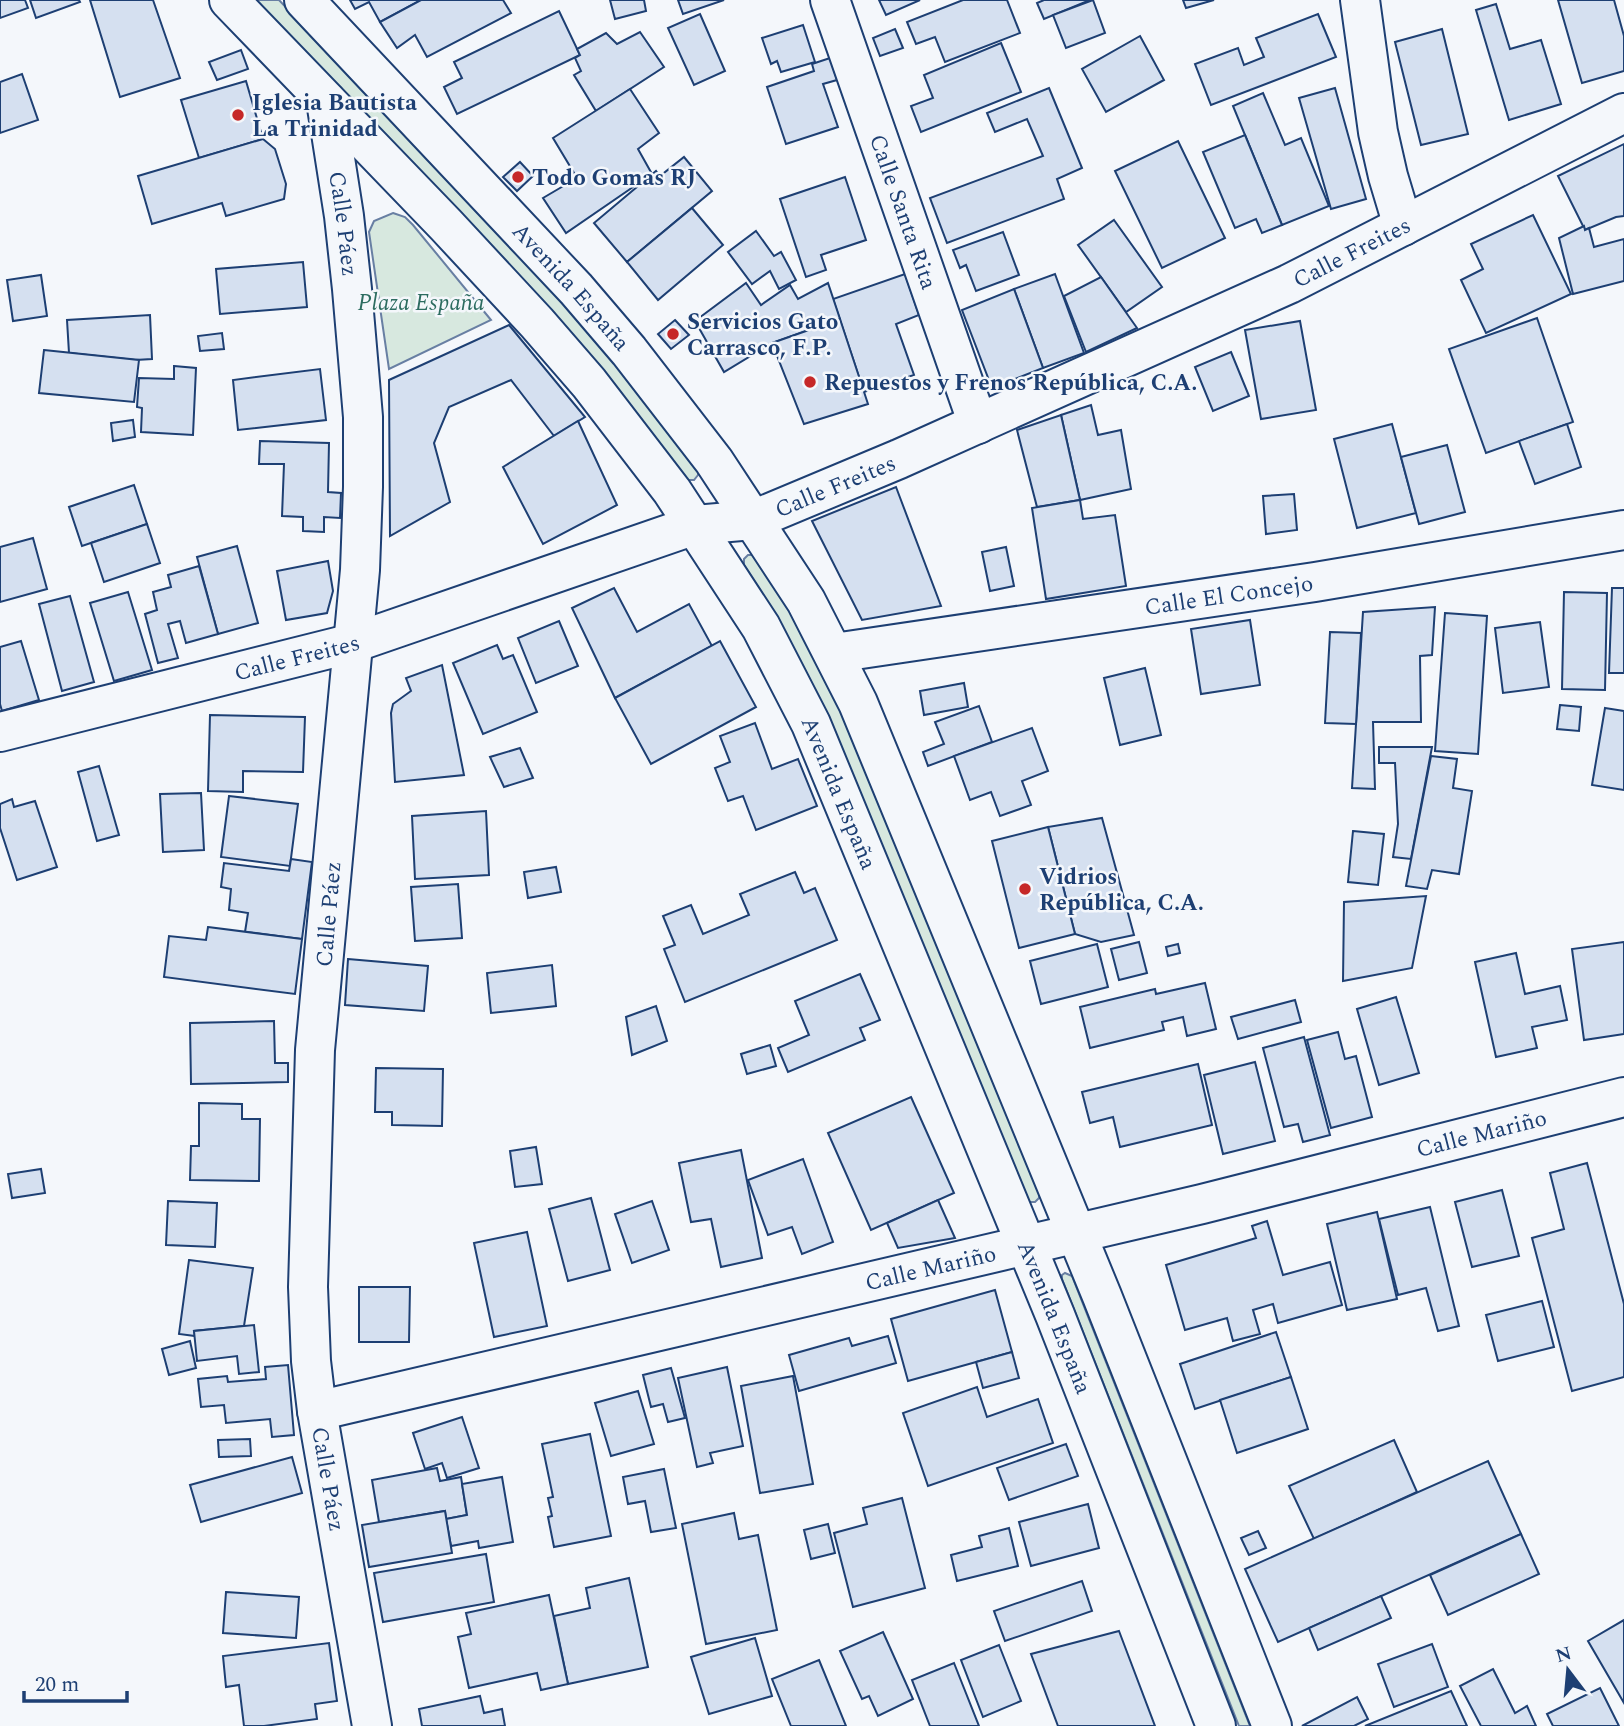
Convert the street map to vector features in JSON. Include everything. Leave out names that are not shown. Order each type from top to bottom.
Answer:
[{"type":"street","name":"Avenida España","points":[[229,0],[537,323],[589,383],[672,491],[761,627],[811,724],[1026,1246],[1216,1726]]},
{"type":"street","name":"Avenida España","points":[[303,0],[576,289],[629,351],[714,461],[806,601],[858,703],[1076,1234],[1272,1726]]},
{"type":"street","name":"Calle Santa Rita","points":[[830,0],[978,424]]},
{"type":"street","points":[[1360,0],[1378,132],[1403,226]]},
{"type":"street","name":"Calle Páez","points":[[326,101],[344,216],[363,417],[360,570],[315,1050],[308,1287],[311,1361],[317,1411],[372,1726]]},
{"type":"street","name":"Calle Freites","points":[[0,732],[353,643],[695,525],[753,520],[978,424],[1289,284],[1624,113]]},
{"type":"street","name":"Calle El Concejo","points":[[834,653],[1315,582],[1624,530]]},
{"type":"street","name":"Calle Mariño","points":[[317,1411],[1076,1234],[1624,1097]]},
{"type":"green space","points":[[254,0],[279,0],[563,301],[615,362],[698,470],[694,480],[688,480],[684,476]]},
{"type":"green space","name":"Plaza España","points":[[393,213],[405,217],[413,225],[491,320],[389,369],[369,232],[374,221]]},
{"type":"green space","points":[[748,555],[754,555],[790,610],[841,710],[1040,1192],[1035,1202],[1029,1202],[777,617],[744,565],[744,559]]},
{"type":"green space","points":[[1065,1273],[1072,1276],[1250,1726],[1239,1726],[1062,1279]]},
{"type":"building","points":[[0,0],[25,0],[28,8],[0,18]]},
{"type":"building","points":[[30,0],[79,0],[80,2],[36,18]]},
{"type":"building","points":[[90,0],[153,0],[180,78],[120,97]]},
{"type":"building","points":[[350,0],[421,0],[380,22],[369,2],[355,9]]},
{"type":"building","points":[[421,0],[503,0],[511,13],[427,57],[415,35],[397,48],[380,22]]},
{"type":"building","points":[[610,0],[644,0],[646,11],[615,19]]},
{"type":"building","points":[[678,0],[724,0],[683,14]]},
{"type":"building","points":[[879,0],[920,0],[886,15]]},
{"type":"building","points":[[963,0],[1007,0],[1020,33],[945,62],[935,37],[916,44],[907,22]]},
{"type":"building","points":[[1044,0],[1090,0],[1044,19],[1037,3]]},
{"type":"building","points":[[1093,0],[1105,33],[1066,48],[1053,15]]},
{"type":"building","points":[[1183,0],[1214,0],[1186,8]]},
{"type":"building","points":[[1558,0],[1614,0],[1624,36],[1624,71],[1582,83]]},
{"type":"building","points":[[1496,4],[1510,49],[1541,40],[1561,104],[1509,120],[1476,10]]},
{"type":"building","points":[[559,11],[580,55],[457,114],[444,87],[462,78],[454,62]]},
{"type":"building","points":[[700,14],[725,71],[694,85],[668,28]]},
{"type":"building","points":[[1318,14],[1336,57],[1211,105],[1195,64],[1238,48],[1244,65],[1264,57],[1256,38]]},
{"type":"building","points":[[803,25],[815,62],[781,72],[777,61],[771,64],[762,38]]},
{"type":"building","points":[[895,29],[903,48],[880,56],[873,38]]},
{"type":"building","points":[[1442,29],[1468,134],[1421,145],[1395,42]]},
{"type":"building","points":[[640,32],[664,67],[596,111],[574,75],[581,71],[575,58],[580,55],[577,49],[606,33],[617,44]]},
{"type":"building","points":[[1140,36],[1164,80],[1106,112],[1082,69]]},
{"type":"building","points":[[1001,43],[1021,92],[921,132],[911,106],[933,98],[924,75]]},
{"type":"building","points":[[241,50],[248,69],[217,80],[209,62]]},
{"type":"building","points":[[830,58],[837,80],[823,84],[838,127],[786,144],[767,87],[814,71],[812,64]]},
{"type":"building","points":[[22,74],[38,120],[0,133],[0,82]]},
{"type":"building","points":[[246,81],[263,139],[199,158],[181,100]]},
{"type":"building","points":[[1049,88],[1082,168],[1057,179],[1064,199],[947,243],[930,198],[1043,156],[1027,119],[995,132],[987,113]]},
{"type":"building","points":[[1335,88],[1366,199],[1331,209],[1299,98]]},
{"type":"building","points":[[630,89],[659,133],[638,149],[652,174],[566,233],[543,198],[577,178],[553,138]]},
{"type":"building","points":[[1263,93],[1285,145],[1301,138],[1329,206],[1282,225],[1233,106]]},
{"type":"building","points":[[1245,135],[1282,225],[1262,233],[1256,219],[1235,228],[1203,152]]},
{"type":"building","points":[[263,139],[275,149],[286,184],[284,199],[226,216],[222,203],[152,224],[138,176]]},
{"type":"building","points":[[1178,141],[1225,238],[1162,268],[1115,171]]},
{"type":"building","points":[[1624,144],[1624,216],[1585,230],[1558,176]]},
{"type":"building","points":[[684,157],[712,191],[627,262],[594,223],[656,171],[660,176]]},
{"type":"building","name":"Todo Gomas RJ","points":[[520,162],[533,176],[517,191],[503,177]]},
{"type":"building","points":[[845,177],[866,240],[821,255],[826,270],[806,277],[780,199]]},
{"type":"building","points":[[692,208],[723,245],[658,300],[627,262]]},
{"type":"building","points":[[1533,215],[1571,294],[1486,333],[1461,280],[1483,269],[1471,244]]},
{"type":"building","points":[[1114,220],[1162,287],[1126,312],[1078,245]]},
{"type":"building","points":[[1584,226],[1585,230],[1589,228],[1594,247],[1624,239],[1624,281],[1573,294],[1559,238]]},
{"type":"building","points":[[756,231],[774,256],[781,252],[796,280],[779,289],[770,271],[752,284],[728,252]]},
{"type":"building","points":[[1003,232],[1019,275],[976,291],[966,265],[960,268],[953,250]]},
{"type":"building","points":[[303,262],[307,307],[220,314],[216,269]]},
{"type":"building","points":[[905,274],[919,315],[896,324],[914,375],[864,392],[833,299]]},
{"type":"building","points":[[1055,274],[1084,353],[1043,368],[1014,289]]},
{"type":"building","points":[[41,275],[47,316],[13,321],[7,280]]},
{"type":"building","points":[[1101,277],[1137,328],[1086,352],[1064,296]]},
{"type":"building","points":[[746,283],[761,305],[790,285],[798,299],[828,283],[840,319],[772,343],[724,372],[695,321]]},
{"type":"building","points":[[1014,289],[1043,368],[992,388],[962,310]]},
{"type":"building","points":[[150,315],[152,359],[135,360],[69,353],[67,320]]},
{"type":"building","points":[[1537,318],[1573,422],[1486,453],[1449,349]]},
{"type":"building","points":[[840,319],[868,404],[804,424],[772,343]]},
{"type":"building","name":"Servicios Gato Carrasco, F.P.","points":[[675,320],[689,335],[671,349],[658,334]]},
{"type":"building","points":[[1300,321],[1316,410],[1261,419],[1245,330]]},
{"type":"building","points":[[509,325],[585,417],[554,436],[511,380],[449,407],[434,443],[450,502],[390,536],[389,380]]},
{"type":"building","points":[[222,333],[224,349],[200,351],[198,336]]},
{"type":"building","points":[[44,350],[139,360],[134,402],[39,393]]},
{"type":"building","points":[[1231,352],[1249,396],[1213,411],[1195,367]]},
{"type":"building","points":[[174,366],[196,368],[193,435],[141,432],[142,408],[137,407],[139,378],[174,379]]},
{"type":"building","points":[[320,369],[326,420],[238,430],[233,380]]},
{"type":"building","points":[[1091,405],[1098,435],[1121,430],[1131,489],[1080,500],[1061,415]]},
{"type":"building","points":[[1061,415],[1080,500],[1037,507],[1017,430]]},
{"type":"building","points":[[133,420],[135,437],[113,441],[111,423]]},
{"type":"building","points":[[578,421],[617,505],[543,544],[503,467]]},
{"type":"building","points":[[1392,424],[1416,513],[1357,528],[1334,439]]},
{"type":"building","points":[[1567,424],[1581,467],[1535,484],[1519,441]]},
{"type":"building","points":[[260,441],[329,443],[328,492],[341,493],[340,518],[324,517],[324,532],[303,531],[303,517],[282,516],[284,464],[259,464]]},
{"type":"building","points":[[1447,445],[1465,512],[1419,524],[1401,457]]},
{"type":"building","points":[[134,485],[147,524],[82,546],[69,507]]},
{"type":"building","points":[[896,487],[941,606],[862,620],[812,521]]},
{"type":"building","points":[[1294,494],[1297,530],[1266,534],[1263,496]]},
{"type":"building","points":[[1080,500],[1083,519],[1115,515],[1126,586],[1046,599],[1032,508]]},
{"type":"building","points":[[147,524],[160,563],[104,582],[91,543]]},
{"type":"building","points":[[33,538],[47,589],[0,602],[0,547]]},
{"type":"building","points":[[237,546],[258,623],[218,634],[197,557]]},
{"type":"building","points":[[1006,547],[1014,586],[990,591],[982,552]]},
{"type":"building","points":[[328,561],[333,591],[327,613],[286,620],[277,571]]},
{"type":"building","points":[[199,566],[218,634],[186,643],[180,621],[168,624],[178,658],[158,663],[145,614],[157,610],[153,592],[171,587],[168,575]]},
{"type":"building","points":[[614,588],[637,632],[689,604],[712,646],[615,698],[572,608]]},
{"type":"building","points":[[1612,588],[1624,588],[1624,673],[1609,673]]},
{"type":"building","points":[[128,592],[152,670],[114,681],[90,603]]},
{"type":"building","points":[[1564,592],[1607,593],[1605,690],[1562,689]]},
{"type":"building","points":[[70,596],[94,682],[62,691],[39,604]]},
{"type":"building","points":[[1435,607],[1432,655],[1420,656],[1421,722],[1373,722],[1375,789],[1352,788],[1363,612]]},
{"type":"building","points":[[1445,613],[1487,616],[1478,754],[1435,751]]},
{"type":"building","points":[[1250,620],[1260,685],[1201,694],[1191,629]]},
{"type":"building","points":[[559,621],[578,666],[536,683],[518,638]]},
{"type":"building","points":[[1540,622],[1549,687],[1503,693],[1495,628]]},
{"type":"building","points":[[1330,632],[1361,633],[1356,724],[1325,723]]},
{"type":"building","points":[[21,641],[39,700],[2,711],[0,647]]},
{"type":"building","points":[[720,641],[756,707],[651,764],[615,698]]},
{"type":"building","points":[[497,645],[503,659],[513,655],[537,712],[483,734],[453,663]]},
{"type":"building","points":[[442,665],[464,775],[395,782],[391,713],[393,704],[411,691],[406,678]]},
{"type":"building","points":[[1145,668],[1161,735],[1120,745],[1104,678]]},
{"type":"building","points":[[964,683],[968,707],[924,715],[920,691]]},
{"type":"building","points":[[1560,705],[1581,707],[1579,731],[1557,729]]},
{"type":"building","points":[[979,706],[992,742],[928,766],[923,752],[944,744],[935,722]]},
{"type":"building","points":[[1605,708],[1624,711],[1624,790],[1592,785]]},
{"type":"building","points":[[210,715],[305,717],[303,772],[243,771],[243,792],[208,791]]},
{"type":"building","points":[[755,723],[772,769],[798,759],[817,806],[756,830],[743,796],[728,801],[715,768],[730,762],[720,736]]},
{"type":"building","points":[[1032,728],[1048,771],[1022,781],[1031,805],[1000,816],[991,792],[970,800],[954,756]]},
{"type":"building","points":[[1379,747],[1432,747],[1411,859],[1393,857],[1398,824],[1395,763],[1379,763]]},
{"type":"building","points":[[520,748],[533,778],[504,787],[490,757]]},
{"type":"building","points":[[1431,756],[1457,759],[1453,788],[1472,791],[1459,874],[1432,870],[1427,889],[1406,886]]},
{"type":"building","points":[[99,766],[119,835],[97,841],[78,772]]},
{"type":"building","points":[[201,793],[204,850],[163,852],[160,794]]},
{"type":"building","points":[[229,796],[298,804],[290,866],[221,857]]},
{"type":"building","points":[[12,799],[14,807],[35,801],[57,867],[17,880],[0,828],[0,804]]},
{"type":"building","points":[[486,811],[489,875],[415,879],[412,816]]},
{"type":"building","points":[[1102,818],[1134,935],[1101,942],[1075,934],[1048,827]]},
{"type":"building","points":[[1048,827],[1075,934],[1019,948],[992,841]]},
{"type":"building","points":[[1353,831],[1384,834],[1378,885],[1348,882]]},
{"type":"building","points":[[291,859],[312,862],[302,939],[245,932],[248,913],[229,910],[231,889],[221,887],[224,863],[289,871]]},
{"type":"building","points":[[556,867],[561,892],[528,898],[524,872]]},
{"type":"building","points":[[795,872],[804,893],[815,888],[837,940],[685,1002],[664,949],[675,945],[663,916],[691,905],[703,934],[749,915],[740,894]]},
{"type":"building","points":[[458,884],[462,938],[415,941],[411,887]]},
{"type":"building","points":[[1426,896],[1412,968],[1343,981],[1344,902]]},
{"type":"building","points":[[208,927],[302,939],[295,994],[164,977],[169,936],[206,940]]},
{"type":"building","points":[[1139,942],[1147,973],[1119,980],[1111,949]]},
{"type":"building","points":[[1624,942],[1624,1034],[1584,1040],[1572,949]]},
{"type":"building","points":[[1097,944],[1108,987],[1041,1004],[1030,961]]},
{"type":"building","points":[[1178,944],[1180,953],[1168,956],[1166,947]]},
{"type":"building","points":[[1516,953],[1525,994],[1560,986],[1567,1020],[1532,1027],[1537,1048],[1496,1057],[1475,962]]},
{"type":"building","points":[[348,959],[428,966],[424,1011],[345,1005]]},
{"type":"building","points":[[552,965],[556,1006],[491,1013],[487,973]]},
{"type":"building","points":[[860,974],[880,1020],[860,1028],[865,1040],[788,1072],[778,1048],[809,1035],[795,1001]]},
{"type":"building","points":[[1205,983],[1216,1029],[1187,1036],[1183,1017],[1162,1022],[1164,1030],[1090,1048],[1080,1007],[1155,989],[1156,994]]},
{"type":"building","points":[[1396,997],[1419,1073],[1379,1085],[1357,1009]]},
{"type":"building","points":[[1295,1000],[1301,1022],[1238,1039],[1231,1017]]},
{"type":"building","points":[[656,1006],[667,1041],[632,1055],[626,1017]]},
{"type":"building","points":[[274,1021],[275,1063],[288,1063],[288,1082],[191,1084],[190,1023]]},
{"type":"building","points":[[1338,1032],[1345,1059],[1356,1056],[1372,1117],[1331,1128],[1307,1040]]},
{"type":"building","points":[[1304,1037],[1330,1135],[1303,1142],[1298,1124],[1284,1127],[1263,1048]]},
{"type":"building","points":[[770,1045],[776,1066],[747,1074],[741,1054]]},
{"type":"building","points":[[1255,1062],[1275,1141],[1223,1154],[1204,1075]]},
{"type":"building","points":[[1198,1064],[1212,1125],[1120,1147],[1113,1117],[1090,1123],[1082,1092]]},
{"type":"building","points":[[376,1068],[443,1069],[442,1126],[392,1125],[392,1112],[375,1112]]},
{"type":"building","points":[[911,1097],[954,1193],[871,1230],[828,1133]]},
{"type":"building","points":[[199,1103],[242,1104],[242,1119],[260,1119],[259,1181],[190,1180],[191,1146],[199,1146]]},
{"type":"building","points":[[536,1147],[542,1184],[515,1187],[510,1151]]},
{"type":"building","points":[[741,1150],[762,1258],[721,1267],[711,1219],[691,1222],[679,1163]]},
{"type":"building","points":[[803,1159],[833,1242],[802,1254],[792,1227],[768,1235],[748,1180]]},
{"type":"building","points":[[1587,1163],[1624,1304],[1624,1377],[1572,1391],[1532,1238],[1564,1229],[1550,1173]]},
{"type":"building","points":[[41,1169],[45,1193],[12,1198],[8,1174]]},
{"type":"building","points":[[1502,1190],[1519,1256],[1472,1267],[1455,1202]]},
{"type":"building","points":[[591,1198],[610,1270],[568,1281],[549,1209]]},
{"type":"building","points":[[938,1200],[955,1238],[898,1248],[887,1223]]},
{"type":"building","points":[[168,1201],[217,1203],[215,1247],[166,1245]]},
{"type":"building","points":[[652,1201],[669,1250],[632,1263],[615,1214]]},
{"type":"building","points":[[1430,1207],[1459,1326],[1438,1331],[1426,1288],[1398,1295],[1379,1219]]},
{"type":"building","points":[[1377,1212],[1397,1299],[1347,1310],[1327,1224]]},
{"type":"building","points":[[1267,1221],[1283,1275],[1330,1262],[1342,1305],[1278,1323],[1273,1304],[1253,1310],[1260,1334],[1233,1341],[1227,1318],[1185,1330],[1166,1265],[1256,1238],[1252,1226]]},
{"type":"building","points":[[527,1232],[547,1326],[494,1337],[474,1243]]},
{"type":"building","points":[[189,1260],[253,1268],[244,1326],[194,1331],[195,1336],[179,1334]]},
{"type":"building","points":[[359,1287],[410,1287],[409,1342],[359,1342]]},
{"type":"building","points":[[995,1290],[1012,1352],[908,1381],[891,1319]]},
{"type":"building","points":[[1542,1301],[1554,1347],[1498,1361],[1486,1315]]},
{"type":"building","points":[[254,1325],[259,1372],[239,1374],[237,1356],[197,1361],[194,1331]]},
{"type":"building","points":[[1276,1332],[1291,1377],[1195,1409],[1180,1364]]},
{"type":"building","points":[[888,1336],[896,1363],[799,1391],[789,1355],[849,1338],[852,1346]]},
{"type":"building","points":[[190,1341],[196,1368],[169,1375],[162,1349]]},
{"type":"building","points":[[1012,1352],[1019,1378],[983,1388],[976,1362]]},
{"type":"building","points":[[288,1365],[294,1435],[272,1437],[270,1419],[226,1423],[224,1405],[201,1407],[198,1379],[227,1376],[228,1382],[266,1379],[265,1367]]},
{"type":"building","points":[[727,1367],[743,1446],[710,1453],[713,1463],[697,1467],[678,1378]]},
{"type":"building","points":[[671,1368],[685,1418],[668,1422],[663,1404],[651,1407],[643,1375]]},
{"type":"building","points":[[793,1376],[813,1484],[760,1493],[741,1386]]},
{"type":"building","points":[[1291,1377],[1308,1429],[1237,1453],[1220,1400]]},
{"type":"building","points":[[977,1387],[987,1417],[1038,1399],[1053,1443],[928,1486],[903,1413]]},
{"type":"building","points":[[638,1391],[654,1444],[611,1456],[595,1403]]},
{"type":"building","points":[[462,1417],[479,1468],[447,1478],[442,1463],[425,1469],[413,1433]]},
{"type":"building","points":[[590,1434],[611,1536],[554,1547],[548,1517],[552,1516],[548,1498],[553,1497],[542,1444]]},
{"type":"building","points":[[250,1439],[251,1456],[219,1457],[218,1440]]},
{"type":"building","points":[[1394,1440],[1417,1492],[1314,1539],[1289,1486]]},
{"type":"building","points":[[1066,1444],[1078,1476],[1009,1500],[997,1468]]},
{"type":"building","points":[[292,1457],[302,1493],[201,1522],[190,1485]]},
{"type":"building","points":[[1488,1461],[1521,1534],[1278,1642],[1245,1569]]},
{"type":"building","points":[[437,1468],[440,1481],[461,1477],[467,1515],[446,1519],[445,1511],[379,1522],[372,1480]]},
{"type":"building","points":[[664,1469],[676,1528],[651,1532],[645,1501],[628,1504],[623,1477]]},
{"type":"building","points":[[502,1477],[513,1542],[479,1548],[478,1541],[451,1546],[446,1519],[467,1515],[462,1484]]},
{"type":"building","points":[[902,1498],[925,1588],[853,1607],[834,1533],[867,1524],[863,1508]]},
{"type":"building","points":[[1088,1504],[1099,1548],[1031,1566],[1019,1522]]},
{"type":"building","points":[[445,1511],[452,1553],[369,1567],[362,1525]]},
{"type":"building","points":[[734,1513],[739,1539],[758,1535],[777,1630],[706,1644],[682,1524]]},
{"type":"building","points":[[828,1524],[835,1553],[811,1559],[804,1530]]},
{"type":"building","points":[[1009,1528],[1018,1566],[957,1581],[951,1555],[982,1547],[979,1536]]},
{"type":"building","points":[[1258,1531],[1266,1548],[1249,1555],[1241,1538]]},
{"type":"building","points":[[1521,1534],[1539,1574],[1448,1615],[1430,1575]]},
{"type":"building","points":[[486,1554],[494,1602],[383,1622],[374,1573]]},
{"type":"building","points":[[629,1578],[648,1667],[568,1684],[554,1616],[590,1608],[586,1588]]},
{"type":"building","points":[[1082,1581],[1092,1611],[1005,1641],[994,1611]]},
{"type":"building","points":[[226,1592],[299,1597],[296,1638],[223,1633]]},
{"type":"building","points":[[549,1595],[568,1684],[541,1690],[537,1673],[469,1688],[458,1637],[471,1634],[466,1613]]},
{"type":"building","points":[[1381,1596],[1391,1618],[1318,1650],[1309,1628]]},
{"type":"building","points":[[1624,1620],[1624,1703],[1588,1641]]},
{"type":"building","points":[[1119,1631],[1155,1726],[1058,1726],[1031,1654]]},
{"type":"building","points":[[883,1632],[913,1699],[878,1716],[869,1696],[862,1699],[840,1651]]},
{"type":"building","points":[[755,1638],[772,1696],[709,1714],[691,1657]]},
{"type":"building","points":[[329,1643],[337,1701],[315,1704],[317,1719],[244,1726],[239,1685],[226,1687],[223,1656]]},
{"type":"building","points":[[1432,1644],[1448,1687],[1394,1707],[1378,1664]]},
{"type":"building","points":[[999,1645],[1021,1701],[983,1717],[961,1660]]},
{"type":"building","points":[[819,1660],[846,1726],[791,1726],[772,1679]]},
{"type":"building","points":[[954,1663],[979,1726],[930,1726],[912,1680]]},
{"type":"building","points":[[1493,1669],[1515,1713],[1527,1706],[1536,1726],[1481,1726],[1460,1686]]},
{"type":"building","points":[[1600,1688],[1619,1726],[1553,1726],[1547,1714]]},
{"type":"building","points":[[1451,1691],[1467,1726],[1365,1726]]},
{"type":"building","points":[[480,1696],[484,1713],[502,1709],[505,1726],[422,1726],[419,1709]]},
{"type":"building","points":[[1357,1697],[1368,1719],[1354,1726],[1302,1726]]},
{"type":"place","name":"Iglesia Bautista La Trinidad","points":[[238,115]]},
{"type":"place","name":"Todo Gomas RJ","points":[[518,177]]},
{"type":"place","name":"Servicios Gato Carrasco, F.P.","points":[[673,334]]},
{"type":"place","name":"Repuestos y Frenos República, C.A.","points":[[810,382]]},
{"type":"place","name":"Vidrios República, C.A.","points":[[1025,889]]}]
